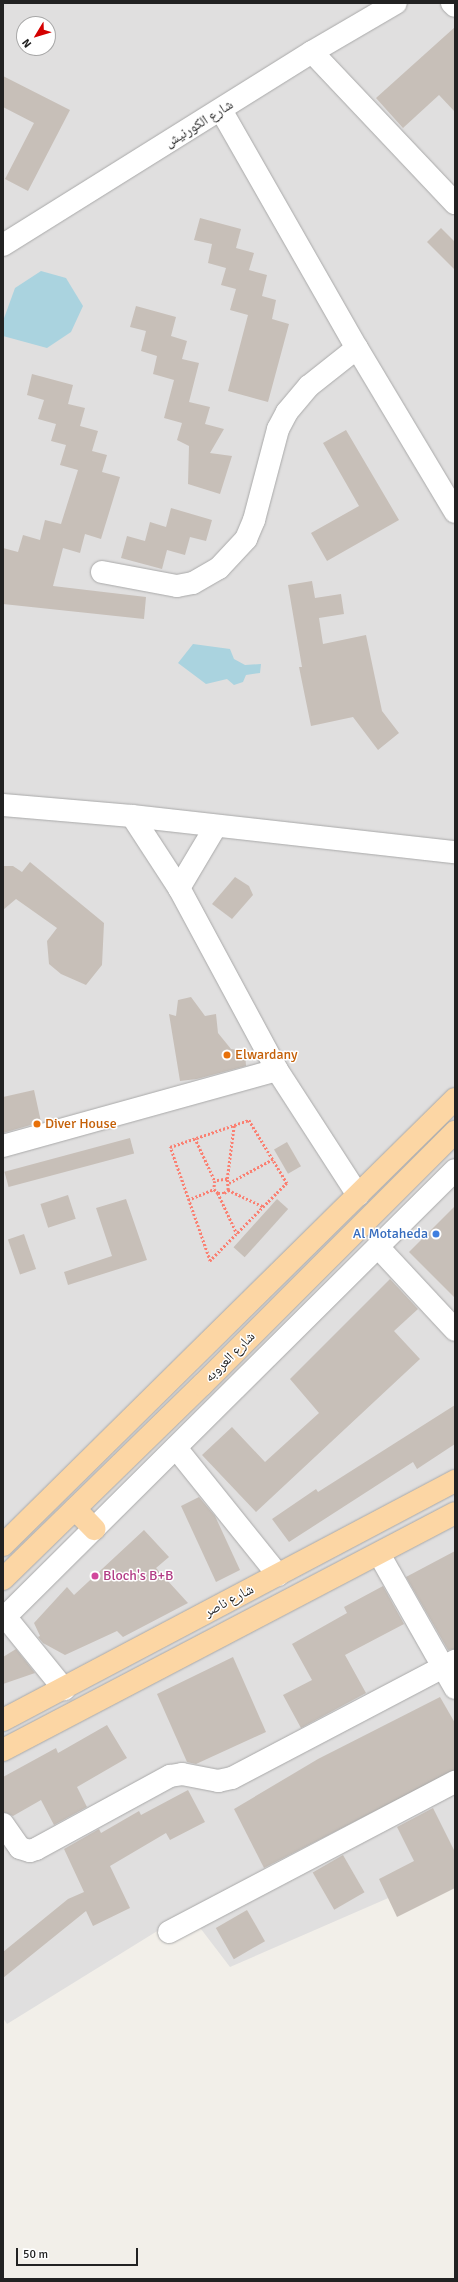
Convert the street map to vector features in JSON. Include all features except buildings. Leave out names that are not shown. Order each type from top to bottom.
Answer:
[{"type":"main road","name":"شارع العروبه","points":[[3,1545],[242,1311],[455,1099]]},
{"type":"main road","name":"شارع العروبه","points":[[3,1579],[260,1327],[455,1132]]},
{"type":"main road","points":[[242,1311],[260,1327]]},
{"type":"main road","name":"شارع ناصر","points":[[3,1720],[455,1481]]},
{"type":"main road","points":[[75,1509],[94,1529]]},
{"type":"main road","name":"شارع ناصر","points":[[3,1750],[455,1513]]},
{"type":"main road","points":[[318,1553],[331,1579]]},
{"type":"street","name":"شارع الكورنيش","points":[[3,245],[312,52],[396,3]]},
{"type":"street","points":[[452,3],[455,6]]},
{"type":"street","points":[[312,52],[455,203]]},
{"type":"street","points":[[221,110],[357,348],[455,512]]},
{"type":"street","points":[[102,572],[177,586],[193,583],[219,568],[246,539],[254,520],[278,430],[287,412],[309,386],[357,348]]},
{"type":"street","points":[[3,805],[132,816],[455,852]]},
{"type":"street","points":[[132,816],[179,888],[277,1070],[358,1195]]},
{"type":"street","points":[[179,888],[216,826]]},
{"type":"street","points":[[3,1146],[277,1070]]},
{"type":"street","points":[[64,1689],[4,1615],[94,1529],[455,1170]]},
{"type":"street","points":[[378,1247],[455,1330]]},
{"type":"street","points":[[176,1448],[278,1575]]},
{"type":"street","points":[[379,1554],[449,1664],[455,1688]]},
{"type":"street","points":[[3,1824],[20,1848],[30,1851],[36,1849],[170,1776],[182,1774],[218,1781],[232,1778],[449,1664]]},
{"type":"street","points":[[169,1932],[455,1782]]},
{"type":"path","points":[[249,1120],[287,1183],[210,1261],[170,1147],[196,1138],[249,1120]]},
{"type":"path","points":[[228,1190],[229,1183],[227,1179],[234,1125]]},
{"type":"path","points":[[196,1138],[215,1181],[214,1189]]},
{"type":"path","points":[[229,1183],[273,1159]]},
{"type":"path","points":[[215,1181],[227,1179]]},
{"type":"path","points":[[188,1200],[214,1189]]},
{"type":"path","points":[[214,1189],[218,1193],[236,1234]]},
{"type":"path","points":[[218,1193],[228,1190],[264,1207]]},
{"type":"shaded area","points":[[3,3],[455,3],[455,1869],[230,1967],[188,1912],[7,2024],[3,2018]]},
{"type":"water","points":[[41,271],[66,278],[83,306],[71,332],[47,348],[3,336],[3,321],[15,288]]},
{"type":"water","points":[[193,644],[230,649],[234,659],[245,665],[261,664],[260,673],[246,675],[243,682],[234,685],[227,679],[206,684],[178,663]]},
{"type":"place","name":"Elwardany","points":[[227,1055]]},
{"type":"place","name":"Diver House","points":[[37,1124]]},
{"type":"place","name":"Al Motaheda","points":[[436,1234]]},
{"type":"place","name":"Bloch's B+B","points":[[95,1576]]}]
